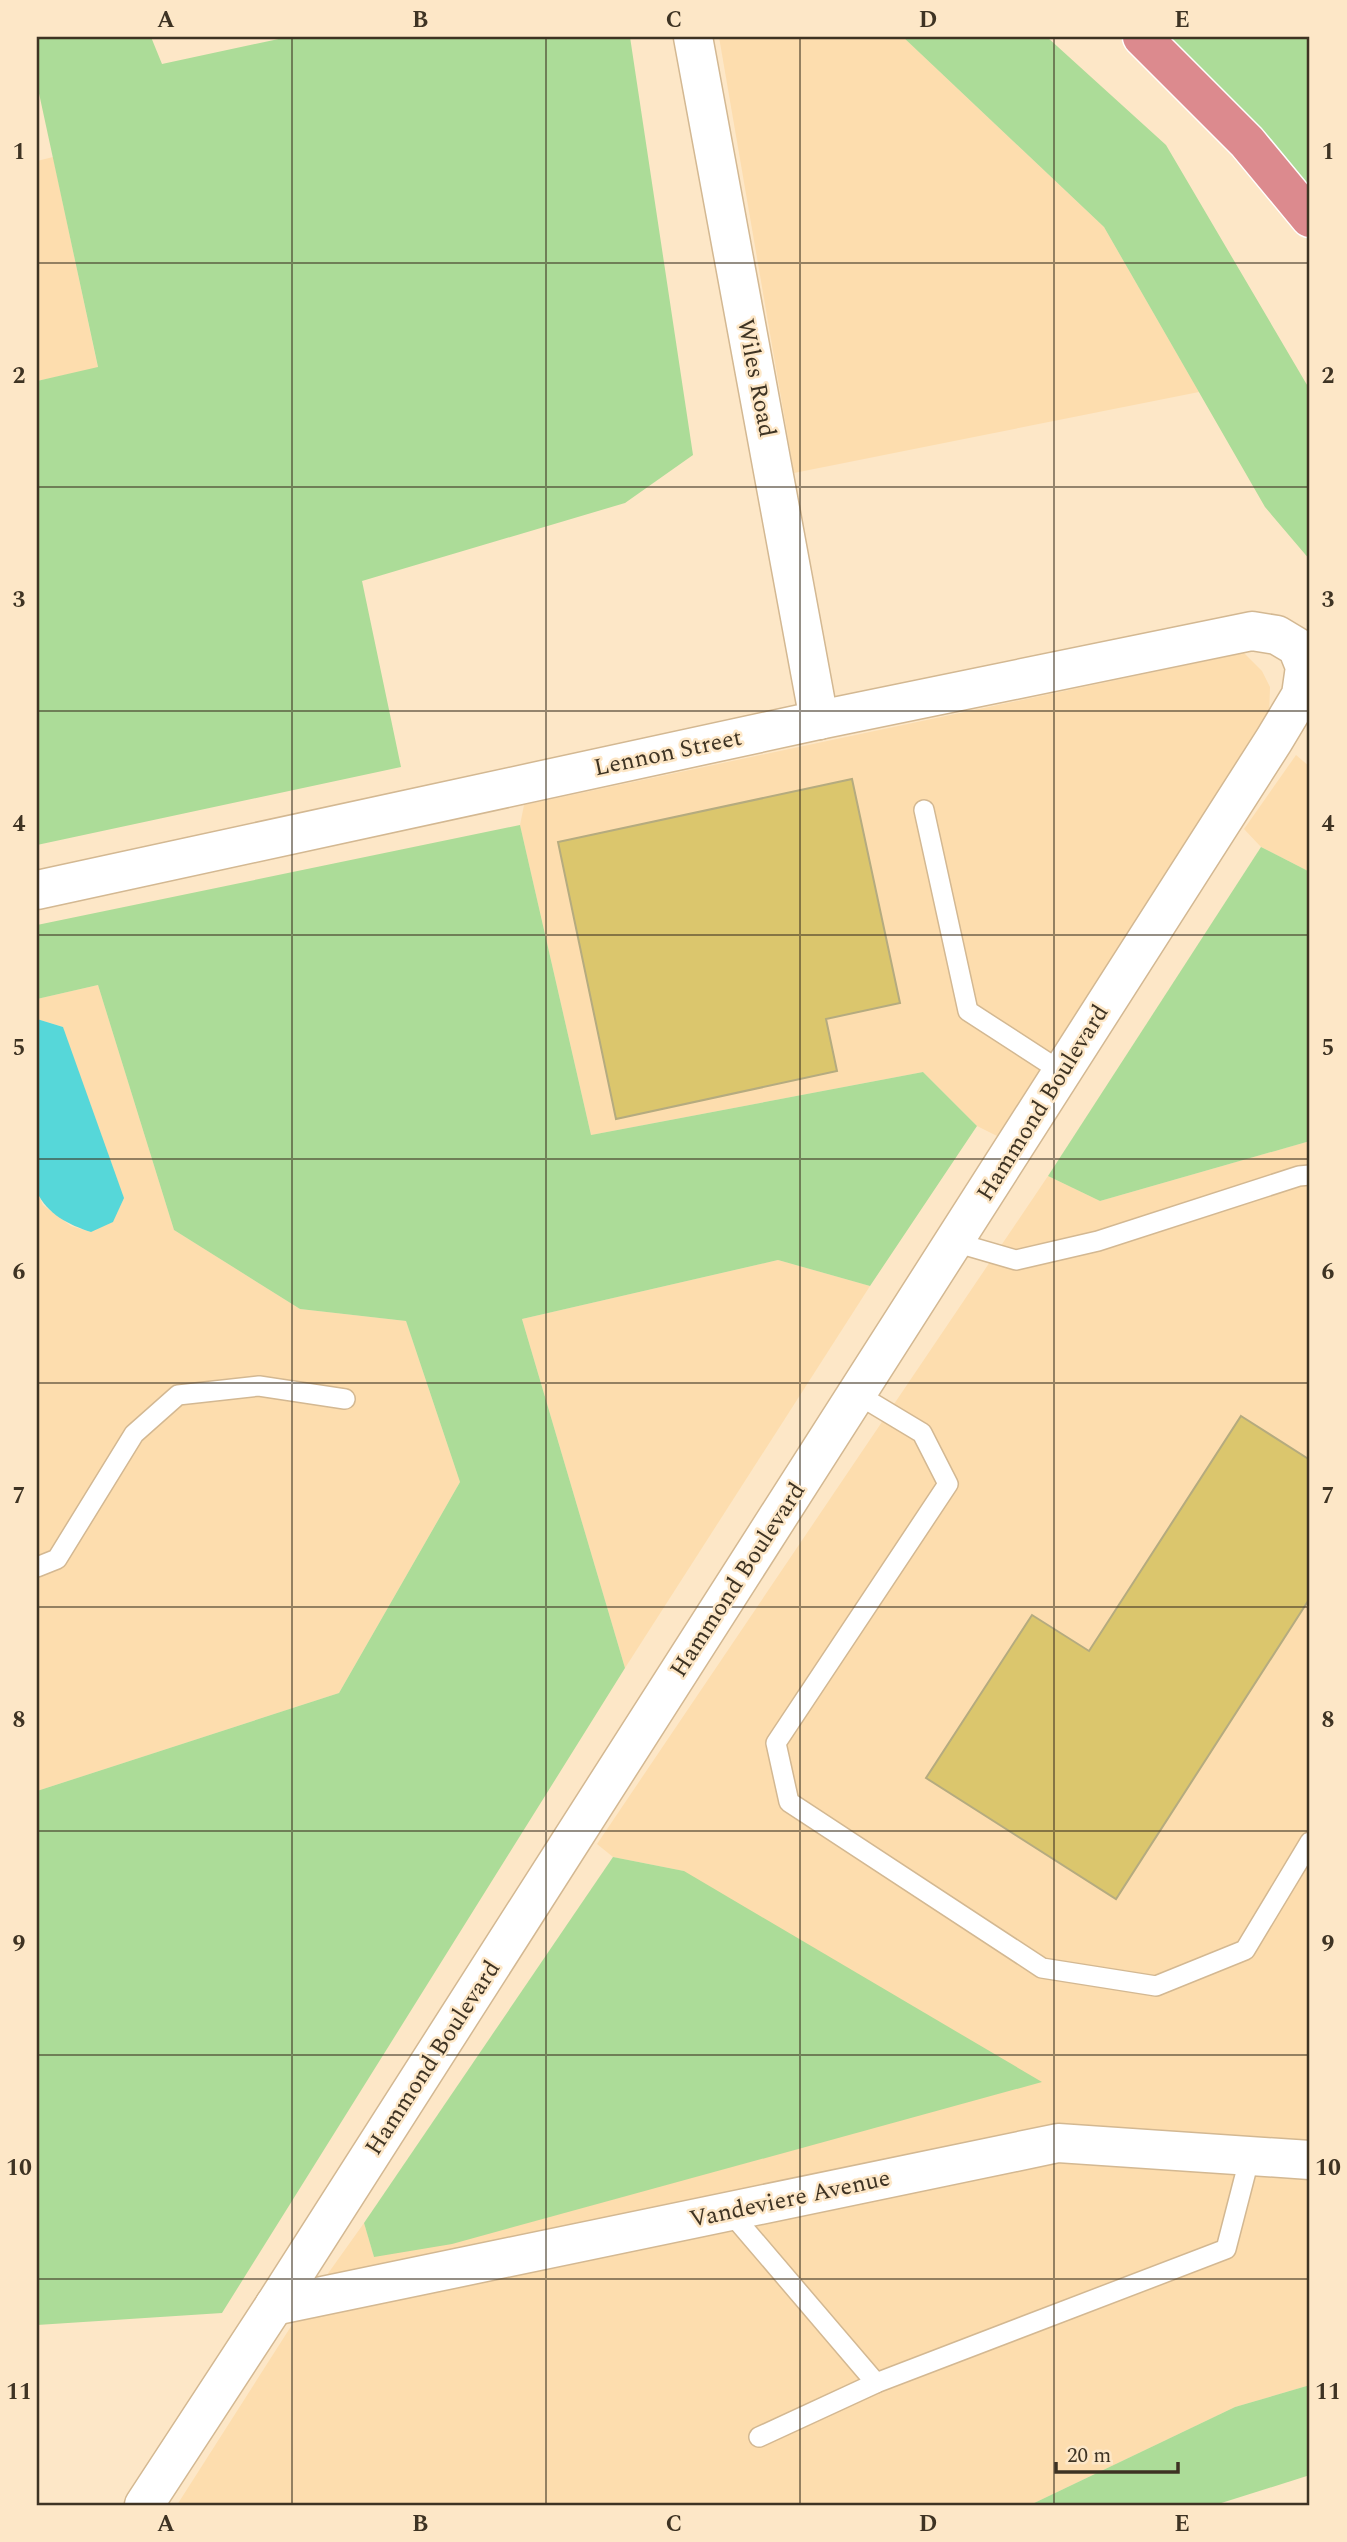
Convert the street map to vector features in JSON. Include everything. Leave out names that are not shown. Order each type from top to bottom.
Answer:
[{"type":"highway","points":[[1142,37],[1247,142],[1310,218]]},
{"type":"street","name":"Wiles Road","points":[[692,37],[819,720]]},
{"type":"street","name":"Lennon Street","points":[[37,890],[819,720],[1252,631],[1277,635],[1297,647]]},
{"type":"street","name":"Hammond Boulevard","points":[[144,2505],[857,1394],[1301,695],[1305,667],[1297,647]]},
{"type":"street","name":"Vandeviere Avenue","points":[[274,2306],[1058,2143],[1310,2160]]},
{"type":"lane","points":[[924,810],[968,1011],[1062,1072]]},
{"type":"lane","points":[[954,1242],[1016,1259],[1098,1241],[1298,1175],[1310,1175]]},
{"type":"lane","points":[[37,1567],[57,1559],[134,1434],[178,1395],[258,1386],[345,1399]]},
{"type":"lane","points":[[857,1394],[922,1433],[948,1484],[776,1743],[789,1802],[1042,1968],[1157,1986],[1245,1950],[1310,1842]]},
{"type":"lane","points":[[759,2437],[876,2382],[1226,2249],[1250,2156]]},
{"type":"lane","points":[[730,2212],[876,2382]]},
{"type":"shaded area","points":[[719,37],[903,37],[1104,227],[1199,392],[794,473]]},
{"type":"shaded area","points":[[53,157],[98,368],[37,381],[37,161]]},
{"type":"shaded area","points":[[1244,653],[1262,671],[1270,687],[1269,719],[1001,1138],[977,1126],[923,1072],[591,1135],[520,825],[524,805]]},
{"type":"shaded area","points":[[1296,755],[1310,767],[1310,872],[1261,847],[1244,829]]},
{"type":"shaded area","points":[[98,985],[174,1230],[300,1309],[406,1321],[460,1482],[339,1693],[37,1791],[37,1192],[43,1205],[71,1226],[91,1232],[63,1027],[37,1019],[37,999]]},
{"type":"shaded area","points":[[1310,1141],[1310,2385],[1235,2407],[1030,2505],[177,2505],[297,2317],[364,2223],[374,2257],[684,1871],[613,1857],[597,1844],[1048,1176],[1100,1201]]},
{"type":"shaded area","points":[[778,1260],[870,1286],[625,1668],[522,1319]]},
{"type":"green space","points":[[37,37],[151,37],[162,64],[288,37],[630,37],[693,455],[625,503],[362,581],[401,767],[37,845],[37,381],[98,367],[37,84]]},
{"type":"green space","points":[[903,37],[1047,37],[1166,145],[1310,390],[1310,560],[1265,507],[1104,227]]},
{"type":"green space","points":[[1161,37],[1310,37],[1310,202]]},
{"type":"green space","points":[[520,825],[591,1135],[923,1072],[977,1126],[870,1286],[778,1260],[522,1319],[625,1668],[222,2313],[37,2325],[37,1791],[339,1693],[460,1482],[406,1321],[300,1309],[174,1230],[98,985],[37,999],[37,925]]},
{"type":"green space","points":[[1261,847],[1310,872],[1310,1141],[1100,1201],[1048,1176]]},
{"type":"green space","points":[[613,1857],[684,1871],[1042,2082],[452,2244],[374,2257],[364,2223]]},
{"type":"green space","points":[[1310,2385],[1310,2475],[1215,2505],[1030,2505],[1235,2407]]},
{"type":"water","points":[[37,1019],[63,1027],[124,1198],[113,1222],[91,1232],[60,1218],[47,1207],[37,1192]]},
{"type":"building","points":[[852,779],[900,1003],[826,1019],[837,1071],[616,1119],[558,842]]},
{"type":"building","points":[[1241,1416],[1310,1460],[1310,1598],[1116,1899],[926,1778],[1032,1615],[1089,1651]]}]
